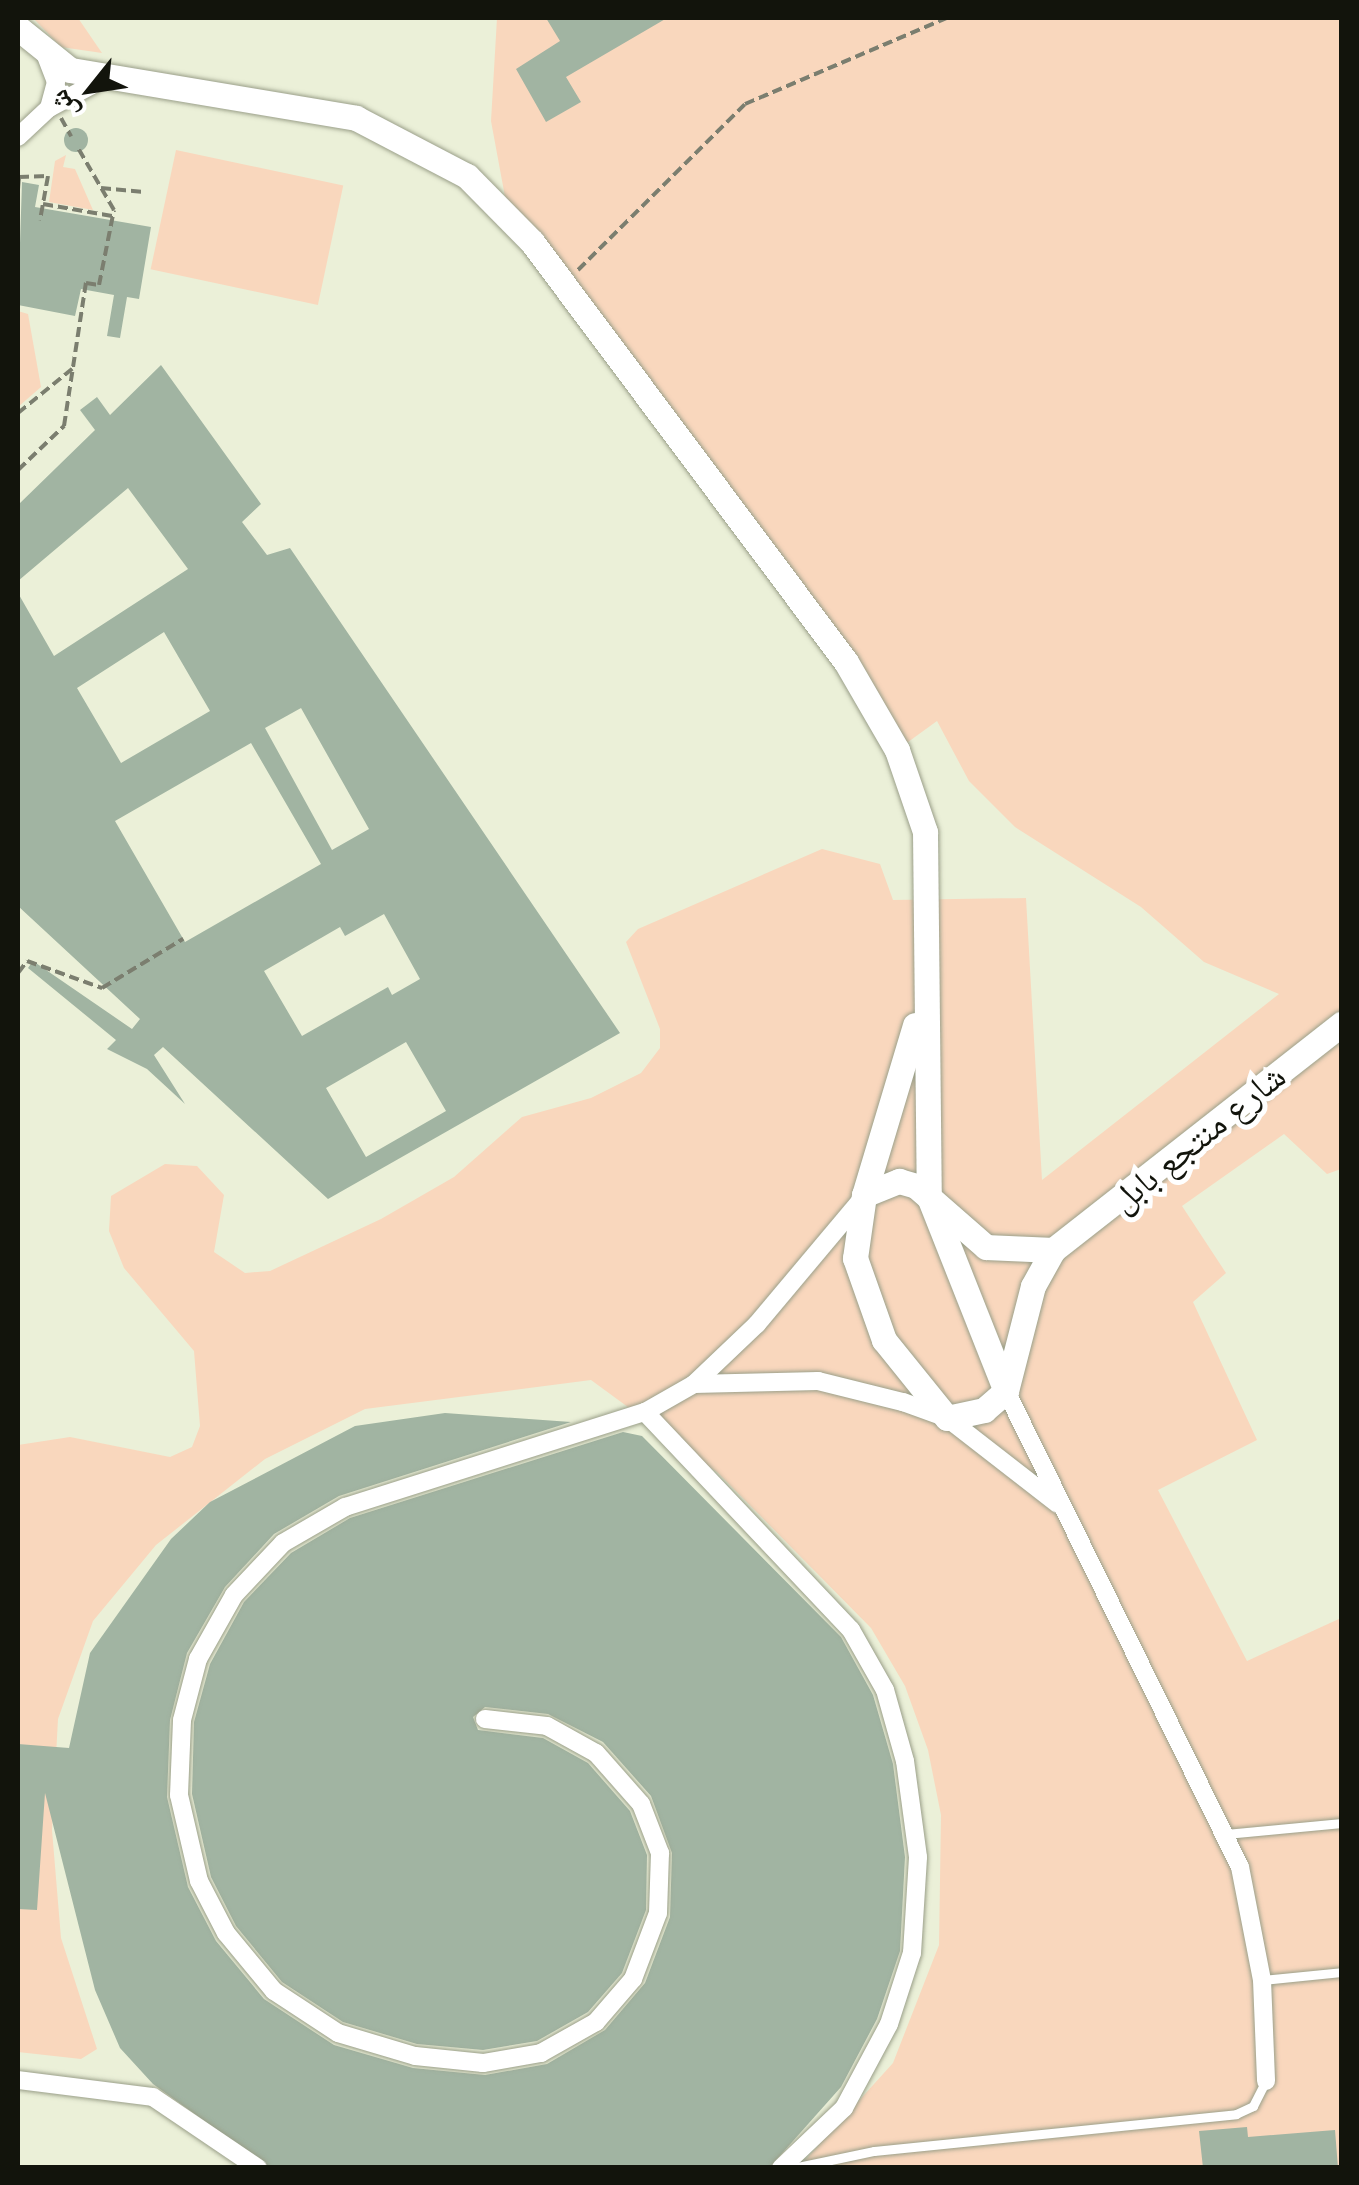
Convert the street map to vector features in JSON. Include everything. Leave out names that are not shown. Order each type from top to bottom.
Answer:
[{"type":"street","points":[[18,28],[46,56],[56,82],[48,108]]},
{"type":"street","points":[[46,56],[105,78],[342,115],[386,129],[480,187],[564,284],[846,662],[891,736],[928,853],[922,996],[929,1197],[1006,1390],[1240,1867],[1262,1980],[1266,2081]]},
{"type":"street","points":[[18,136],[48,108],[105,78]]},
{"type":"street","points":[[922,996],[864,1195],[856,1258],[872,1315],[947,1418],[1066,1510]]},
{"type":"street","name":"شارع منتجع بابل","points":[[1006,1390],[1030,1296],[1053,1250],[1342,1023]]},
{"type":"street","points":[[485,1719],[564,1735],[596,1753],[640,1804],[660,1854],[658,1913],[632,1980],[596,2022],[542,2053],[483,2063],[415,2056],[338,2033],[274,1991],[226,1933],[199,1882],[180,1795],[182,1720],[198,1659],[234,1595],[283,1542],[345,1507],[645,1412],[694,1384],[808,1270],[864,1195],[899,1181],[929,1197],[986,1247],[1053,1250]]},
{"type":"street","points":[[694,1384],[818,1381],[947,1418],[984,1410],[1006,1390]]},
{"type":"street","points":[[645,1412],[851,1630],[885,1690],[905,1761],[918,1858],[912,1952],[889,2024],[844,2108],[781,2168]]},
{"type":"street","points":[[18,2080],[153,2097],[258,2168]]},
{"type":"lane","points":[[1222,1834],[1342,1823]]},
{"type":"lane","points":[[1262,1980],[1342,1972]]},
{"type":"lane","points":[[793,2168],[874,2151],[1236,2114],[1253,2106],[1266,2081]]},
{"type":"path","points":[[564,284],[744,104],[947,18]]},
{"type":"path","points":[[18,470],[64,426],[86,283],[100,285],[113,216],[78,148]]},
{"type":"path","points":[[18,189],[19,178],[48,176],[40,220]]},
{"type":"path","points":[[101,188],[144,192]]},
{"type":"path","points":[[43,204],[113,216]]},
{"type":"path","points":[[18,413],[72,369]]},
{"type":"path","points":[[18,974],[28,961],[102,988],[183,940]]},
{"type":"shaded area","points":[[33,18],[78,18],[102,53],[61,47]]},
{"type":"shaded area","points":[[497,18],[1341,18],[1341,1169],[1327,1174],[1284,1134],[1182,1206],[1226,1273],[1193,1302],[1257,1440],[1158,1490],[1247,1661],[1341,1618],[1341,2167],[799,2167],[893,2063],[939,1945],[941,1815],[928,1750],[905,1686],[871,1628],[718,1473],[591,1380],[365,1409],[265,1459],[156,1545],[93,1621],[58,1719],[52,1830],[61,1938],[97,2049],[81,2059],[18,2052],[18,1445],[70,1437],[170,1457],[192,1447],[200,1426],[194,1351],[124,1268],[109,1231],[111,1196],[165,1164],[197,1166],[224,1195],[214,1252],[245,1273],[270,1271],[381,1219],[454,1177],[522,1117],[591,1098],[641,1073],[660,1048],[660,1029],[626,942],[638,929],[822,849],[880,864],[893,900],[1026,898],[1042,1180],[1279,994],[1204,962],[1141,907],[1015,827],[969,781],[937,721],[897,750],[508,213],[491,121]]},
{"type":"shaded area","points":[[176,150],[343,186],[318,305],[151,269]]},
{"type":"shaded area","points":[[66,155],[63,167],[75,169],[93,210],[49,202],[55,161]]},
{"type":"shaded area","points":[[18,311],[28,314],[41,387],[18,407]]},
{"type":"building","points":[[546,18],[667,18],[566,77],[581,102],[546,122],[516,69],[560,41]]},
{"type":"building","points":[[76,128],[85,131],[85,149],[76,152],[67,149],[64,140],[67,131]]},
{"type":"building","points":[[22,182],[39,185],[35,207],[151,227],[139,299],[127,297],[120,338],[107,336],[114,295],[81,289],[75,316],[18,305]]},
{"type":"building","points":[[161,365],[261,504],[242,522],[267,555],[290,548],[620,1033],[328,1199],[163,1047],[154,1055],[185,1104],[147,1069],[107,1049],[116,1040],[28,968],[33,961],[132,1029],[140,1019],[18,906],[18,593],[54,656],[188,569],[128,488],[18,581],[18,505],[95,430],[80,410],[97,397],[110,415]],"holes":[[[164,632],[210,711],[121,763],[77,688]],[[301,708],[369,829],[332,850],[265,728]],[[251,743],[321,864],[185,942],[115,821]],[[384,914],[420,979],[392,995],[388,987],[302,1036],[264,971],[340,927],[345,936]],[[406,1042],[446,1111],[366,1157],[326,1088]]]},
{"type":"building","points":[[445,1413],[571,1422],[339,1496],[274,1534],[225,1587],[187,1653],[170,1720],[167,1797],[188,1887],[216,1941],[264,1999],[334,2045],[413,2068],[485,2075],[547,2064],[605,2030],[645,1983],[670,1917],[672,1853],[651,1796],[603,1742],[548,1714],[485,1707],[473,1717],[478,1730],[543,1738],[588,1763],[630,1811],[647,1855],[646,1910],[622,1973],[588,2012],[537,2041],[483,2050],[417,2044],[343,2022],[282,1982],[236,1926],[211,1877],[192,1794],[194,1722],[210,1664],[244,1602],[291,1553],[350,1518],[623,1432],[642,1436],[841,1637],[873,1695],[893,1764],[905,1857],[900,1951],[877,2019],[841,2087],[769,2168],[270,2168],[153,2084],[120,2048],[95,1990],[45,1793],[37,1910],[18,1909],[18,1744],[69,1748],[90,1653],[171,1539],[210,1502],[355,1426]]},
{"type":"building","points":[[1247,2127],[1248,2137],[1335,2130],[1338,2168],[1203,2168],[1199,2131]]}]
